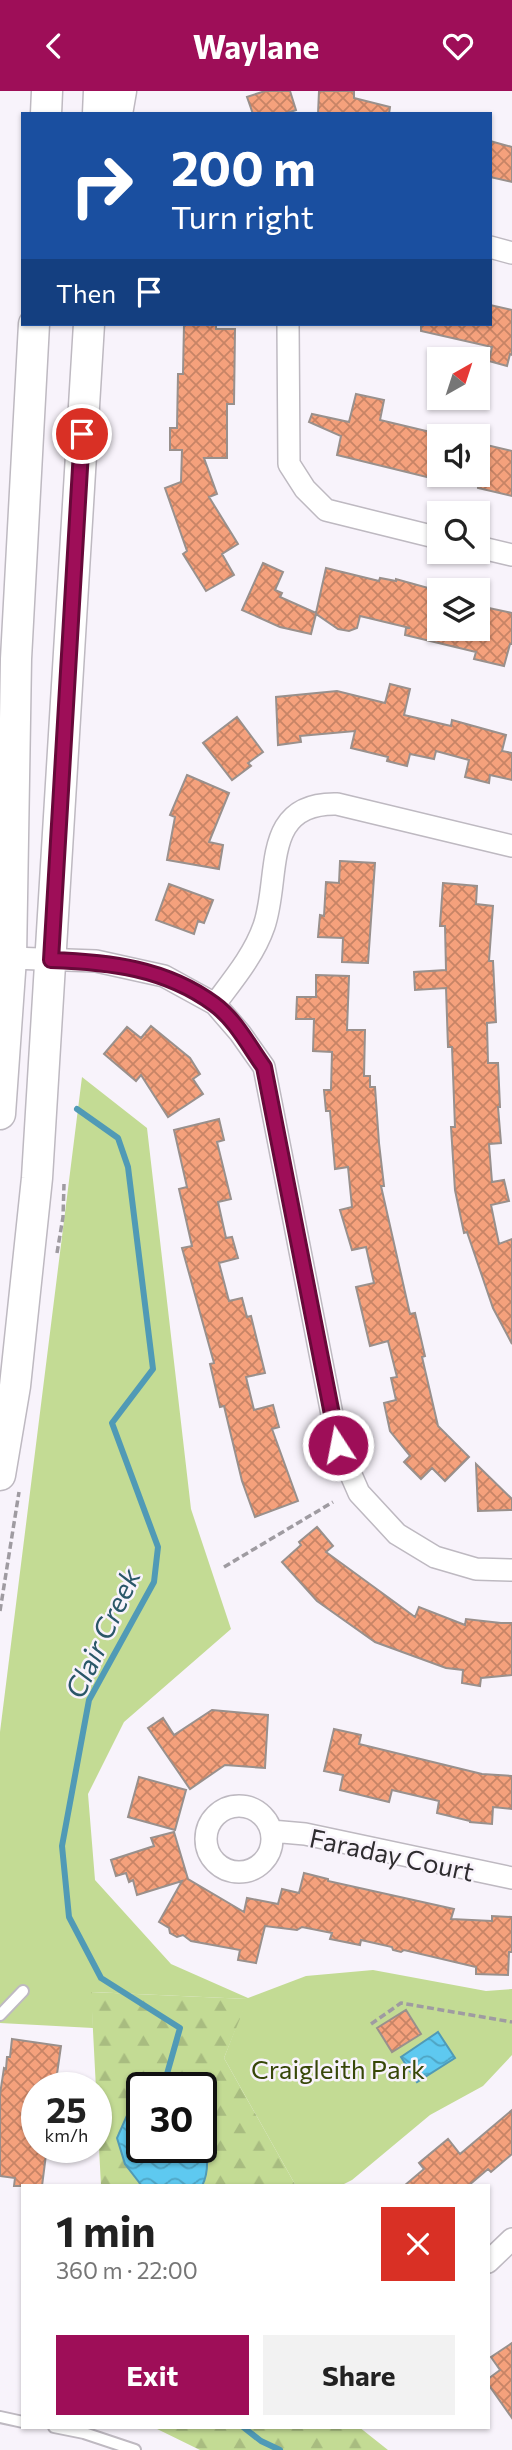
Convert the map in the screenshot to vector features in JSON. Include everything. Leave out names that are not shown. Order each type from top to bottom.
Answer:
[{"type":"main road","points":[[46,112],[47,91]]},
{"type":"main road","points":[[98,112],[99,91]]},
{"type":"main road","points":[[117,112],[121,91]]},
{"type":"main road","points":[[0,1114],[11,958],[12,659],[34,326]]},
{"type":"main road","points":[[0,1475],[8,1386],[37,1178],[89,326]]},
{"type":"street","points":[[492,248],[512,253]]},
{"type":"street","points":[[288,326],[289,464],[305,489],[326,510],[427,535]]},
{"type":"street","points":[[490,550],[512,555]]},
{"type":"street","points":[[215,1005],[247,961],[264,926],[277,845],[286,823],[303,809],[320,804],[337,804],[512,846]]},
{"type":"street","points":[[11,958],[96,961],[164,975],[215,1005],[240,1033],[264,1067],[338,1445],[359,1493],[397,1534],[435,1557],[476,1569],[512,1570]]},
{"type":"street","name":"Faraday Court","points":[[271,1831],[305,1834],[512,1878]]},
{"type":"street","points":[[490,2260],[512,2239]]},
{"type":"lane","points":[[0,2015],[23,1991]]},
{"type":"lane","points":[[0,2417],[21,2422]]},
{"type":"lane","points":[[64,2429],[135,2450]]},
{"type":"path","points":[[225,1567],[332,1502]]},
{"type":"path","points":[[371,2024],[401,2003],[512,2022]]},
{"type":"green space","name":"Craigleith Park","points":[[82,1077],[147,1128],[191,1509],[231,1629],[124,1722],[88,1794],[95,1880],[171,1964],[248,1998],[306,1976],[373,1970],[486,1991],[512,1989],[512,2055],[483,2086],[430,2115],[352,2180],[344,2184],[295,2184],[224,2058],[247,1999],[92,1992],[93,2028],[0,2023],[0,1732]]},
{"type":"green space","points":[[91,1992],[248,1999],[224,2058],[295,2184],[203,2184],[207,2163],[217,2163],[217,2072],[126,2072],[125,2164],[140,2184],[101,2184],[100,2163],[112,2163],[112,2072],[95,2072]]},
{"type":"green space","points":[[157,2429],[362,2429],[388,2450],[200,2450]]},
{"type":"water","points":[[438,2032],[455,2058],[417,2082],[401,2057]]},
{"type":"water","points":[[126,2118],[126,2163],[207,2163],[203,2184],[140,2184],[125,2164],[117,2138]]},
{"type":"building","points":[[265,91],[290,91],[296,110],[252,112],[247,97]]},
{"type":"building","points":[[319,91],[354,91],[354,98],[390,107],[389,112],[318,112]]},
{"type":"building","points":[[492,142],[512,147],[512,182],[492,177]]},
{"type":"building","points":[[492,305],[512,310],[512,355],[510,354],[507,366],[490,361],[492,347],[421,331],[421,326],[492,326]]},
{"type":"building","points":[[184,326],[235,329],[234,404],[227,404],[227,458],[204,458],[217,494],[209,497],[238,544],[222,554],[234,575],[206,591],[183,554],[187,551],[165,488],[181,482],[182,450],[170,450],[170,428],[177,428],[178,374],[183,374]]},
{"type":"building","points":[[356,394],[384,400],[380,420],[427,431],[427,477],[337,455],[341,436],[309,422],[312,414],[349,422]]},
{"type":"building","points":[[490,446],[512,451],[512,496],[478,488],[490,487]]},
{"type":"building","points":[[263,563],[283,572],[275,590],[282,593],[280,597],[316,613],[326,568],[379,581],[380,578],[396,579],[427,588],[427,640],[405,635],[406,628],[410,628],[360,616],[357,628],[349,631],[338,629],[316,614],[311,634],[280,627],[242,610]]},
{"type":"building","points":[[490,608],[512,613],[512,644],[504,666],[474,659],[476,652],[430,641],[490,641]]},
{"type":"building","points":[[390,684],[410,689],[404,715],[451,726],[452,720],[506,735],[502,751],[512,753],[512,780],[490,775],[489,783],[465,777],[469,760],[436,751],[434,759],[410,754],[407,766],[387,761],[388,757],[351,748],[355,731],[300,736],[301,742],[278,745],[276,697],[337,691],[385,703]]},
{"type":"building","points":[[237,717],[263,752],[248,763],[251,766],[232,780],[203,743]]},
{"type":"building","points":[[187,775],[229,793],[209,842],[223,845],[219,869],[167,860],[175,817],[170,815]]},
{"type":"building","points":[[340,861],[375,863],[368,963],[342,962],[343,938],[318,937],[320,915],[324,916],[326,882],[339,883]]},
{"type":"building","points":[[443,883],[477,886],[476,904],[493,906],[489,961],[493,961],[496,1022],[487,1023],[488,1063],[498,1063],[501,1143],[489,1144],[492,1182],[504,1180],[509,1201],[491,1205],[499,1244],[512,1239],[512,1344],[493,1308],[467,1232],[464,1233],[455,1190],[451,1127],[455,1127],[452,1047],[448,1047],[446,988],[415,990],[414,972],[446,970],[445,926],[440,926]]},
{"type":"building","points":[[169,884],[213,900],[204,923],[198,921],[194,934],[156,920]]},
{"type":"building","points":[[316,975],[349,976],[347,1030],[365,1030],[364,1076],[370,1076],[370,1087],[375,1087],[384,1186],[381,1186],[410,1314],[415,1313],[438,1426],[469,1457],[445,1481],[432,1468],[421,1479],[404,1462],[410,1456],[390,1431],[384,1403],[396,1400],[391,1378],[397,1377],[388,1341],[370,1346],[356,1287],[374,1283],[366,1247],[352,1250],[340,1210],[352,1207],[348,1167],[335,1169],[330,1111],[326,1111],[324,1090],[331,1090],[332,1052],[313,1051],[314,1019],[296,1019],[297,997],[316,997]]},
{"type":"building","points":[[151,1026],[190,1058],[200,1074],[193,1079],[203,1094],[168,1117],[141,1075],[136,1081],[104,1054],[127,1027],[141,1038]]},
{"type":"building","points":[[219,1119],[224,1140],[217,1142],[231,1199],[218,1202],[226,1238],[232,1237],[238,1258],[219,1263],[229,1301],[242,1298],[247,1317],[251,1316],[265,1373],[246,1377],[254,1410],[273,1405],[279,1427],[272,1429],[298,1501],[255,1517],[242,1481],[224,1406],[220,1407],[210,1364],[214,1363],[182,1248],[192,1246],[179,1189],[187,1187],[174,1130]]},
{"type":"building","points":[[476,1464],[512,1499],[512,1510],[478,1511]]},
{"type":"building","points":[[317,1527],[333,1546],[326,1552],[415,1617],[419,1607],[465,1625],[466,1619],[512,1623],[512,1675],[481,1678],[480,1686],[462,1683],[463,1670],[446,1668],[375,1642],[317,1601],[282,1562],[301,1545],[299,1542]]},
{"type":"building","points":[[212,1710],[268,1715],[265,1768],[225,1765],[190,1789],[148,1728],[163,1718],[174,1735]]},
{"type":"building","points":[[334,1729],[361,1735],[359,1744],[482,1774],[512,1776],[512,1809],[493,1807],[492,1824],[470,1822],[437,1813],[439,1801],[392,1790],[389,1802],[340,1790],[343,1775],[324,1771]]},
{"type":"building","points":[[139,1777],[186,1790],[175,1830],[128,1817]]},
{"type":"building","points":[[174,1832],[188,1879],[244,1912],[247,1898],[278,1904],[282,1889],[299,1893],[304,1873],[328,1881],[454,1909],[451,1919],[492,1921],[492,1916],[512,1917],[512,1952],[509,1952],[508,1975],[476,1974],[476,1967],[404,1950],[401,1952],[393,1950],[392,1947],[361,1940],[360,1945],[330,1939],[332,1933],[302,1927],[297,1930],[265,1926],[256,1963],[238,1960],[240,1950],[191,1941],[183,1935],[177,1937],[159,1922],[182,1881],[137,1895],[133,1880],[129,1882],[126,1873],[116,1876],[111,1860],[154,1846],[151,1838]]},
{"type":"building","points":[[406,2010],[421,2034],[392,2052],[377,2028]]},
{"type":"building","points":[[12,2039],[61,2046],[57,2072],[21,2072],[21,2163],[45,2163],[42,2184],[14,2186],[15,2178],[0,2176],[0,2094],[7,2057],[10,2057]]},
{"type":"building","points":[[512,2110],[512,2154],[491,2172],[488,2169],[470,2184],[406,2184],[424,2169],[419,2163],[448,2139],[460,2154]]},
{"type":"building","points":[[512,2343],[512,2418],[490,2387],[490,2378],[500,2370],[491,2357]]},
{"type":"waterway","name":"Clair Creek","points":[[77,1109],[118,1138],[128,1167],[153,1369],[112,1423],[158,1547],[154,1582],[89,1700],[62,1846],[69,1917],[101,1978],[180,2028],[168,2072]]},
{"type":"waterway","name":"Clair Creek","points":[[246,2429],[261,2441],[280,2450]]},
{"type":"route","points":[[82,434],[51,960],[96,961],[164,975],[215,1005],[240,1033],[264,1067],[338,1445]]}]
